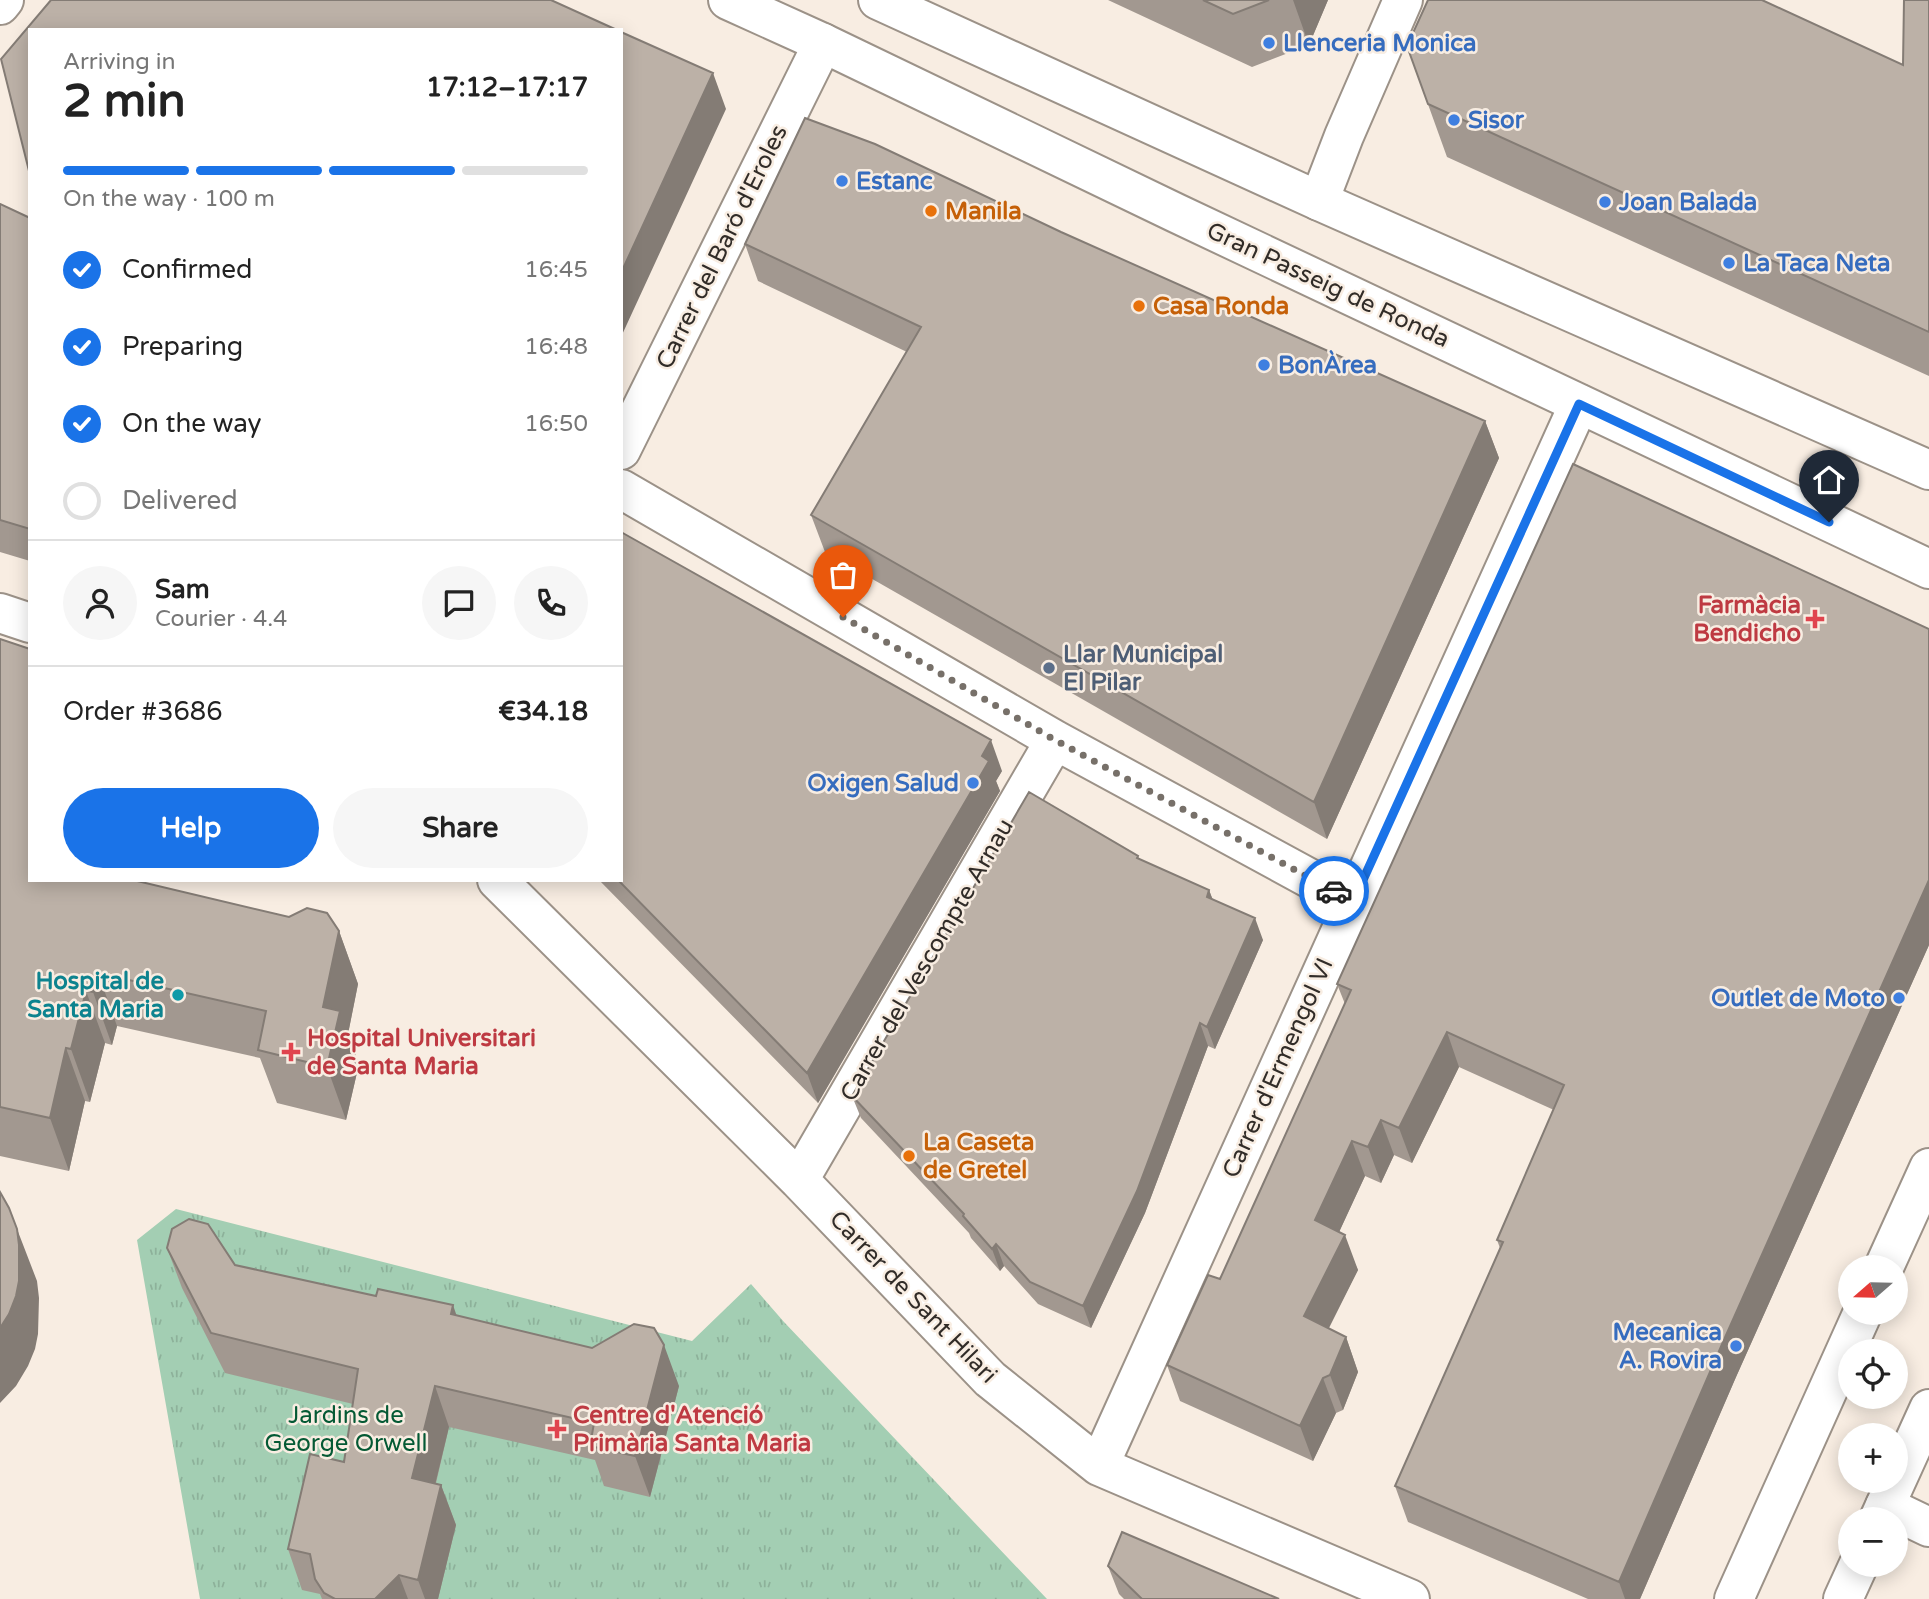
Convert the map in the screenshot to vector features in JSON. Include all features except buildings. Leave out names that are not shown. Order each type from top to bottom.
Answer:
[{"type":"street","points":[[0,5],[4,0]]},
{"type":"street","name":"Gran Passeig de Ronda","points":[[728,0],[1929,569]]},
{"type":"street","points":[[878,0],[1319,201],[1929,470]]},
{"type":"street","points":[[1319,201],[1403,0]]},
{"type":"street","name":"Carrer del Baró d'Eroles","points":[[623,446],[823,43]]},
{"type":"street","name":"Carrer d'Ermengol VI","points":[[1099,1466],[1579,404]]},
{"type":"street","points":[[623,490],[1055,740],[1353,902]]},
{"type":"street","points":[[0,613],[28,622]]},
{"type":"street","name":"Carrer del Vescompte Arnau","points":[[799,1180],[1055,740]]},
{"type":"street","name":"Carrer de Sant Hilari","points":[[499,882],[799,1180],[990,1379],[1099,1466],[1410,1599]]},
{"type":"street","points":[[1889,1255],[1929,1168]]},
{"type":"street","points":[[1734,1599],[1857,1325]]},
{"type":"street","points":[[1884,1507],[1929,1409]]},
{"type":"street","points":[[1908,1520],[1929,1527]]},
{"type":"street","points":[[1843,1599],[1853,1577]]},
{"type":"green space","name":"Jardins de George Orwell","points":[[176,1209],[692,1341],[751,1284],[1047,1599],[200,1599],[137,1240]]},
{"type":"way so far","points":[[843,617],[1055,740],[1334,891]]},
{"type":"place","name":"Llenceria Monica","points":[[1269,43]]},
{"type":"place","name":"Sisor","points":[[1454,120]]},
{"type":"place","name":"Estanc","points":[[842,181]]},
{"type":"place","name":"Joan Balada","points":[[1605,202]]},
{"type":"place","name":"Manila","points":[[931,211]]},
{"type":"place","name":"La Taca Neta","points":[[1729,263]]},
{"type":"place","name":"Casa Ronda","points":[[1139,306]]},
{"type":"place","name":"BonÀrea","points":[[1264,365]]},
{"type":"place","name":"Farmàcia Bendicho","points":[[1815,619]]},
{"type":"place","name":"Llar Municipal El Pilar","points":[[1049,668]]},
{"type":"place","name":"Oxigen Salud","points":[[973,783]]},
{"type":"place","name":"Hospital de Santa Maria","points":[[178,995]]},
{"type":"place","name":"Outlet de Moto","points":[[1899,998]]},
{"type":"place","name":"Hospital Universitari de Santa Maria","points":[[291,1052]]},
{"type":"place","name":"La Caseta de Gretel","points":[[909,1156]]},
{"type":"place","name":"Mecanica A. Rovira","points":[[1736,1346]]},
{"type":"place","name":"Centre d'Atenció Primària Santa Maria","points":[[557,1429]]},
{"type":"route","points":[[1334,891],[1353,902],[1579,404],[1829,522]]}]
